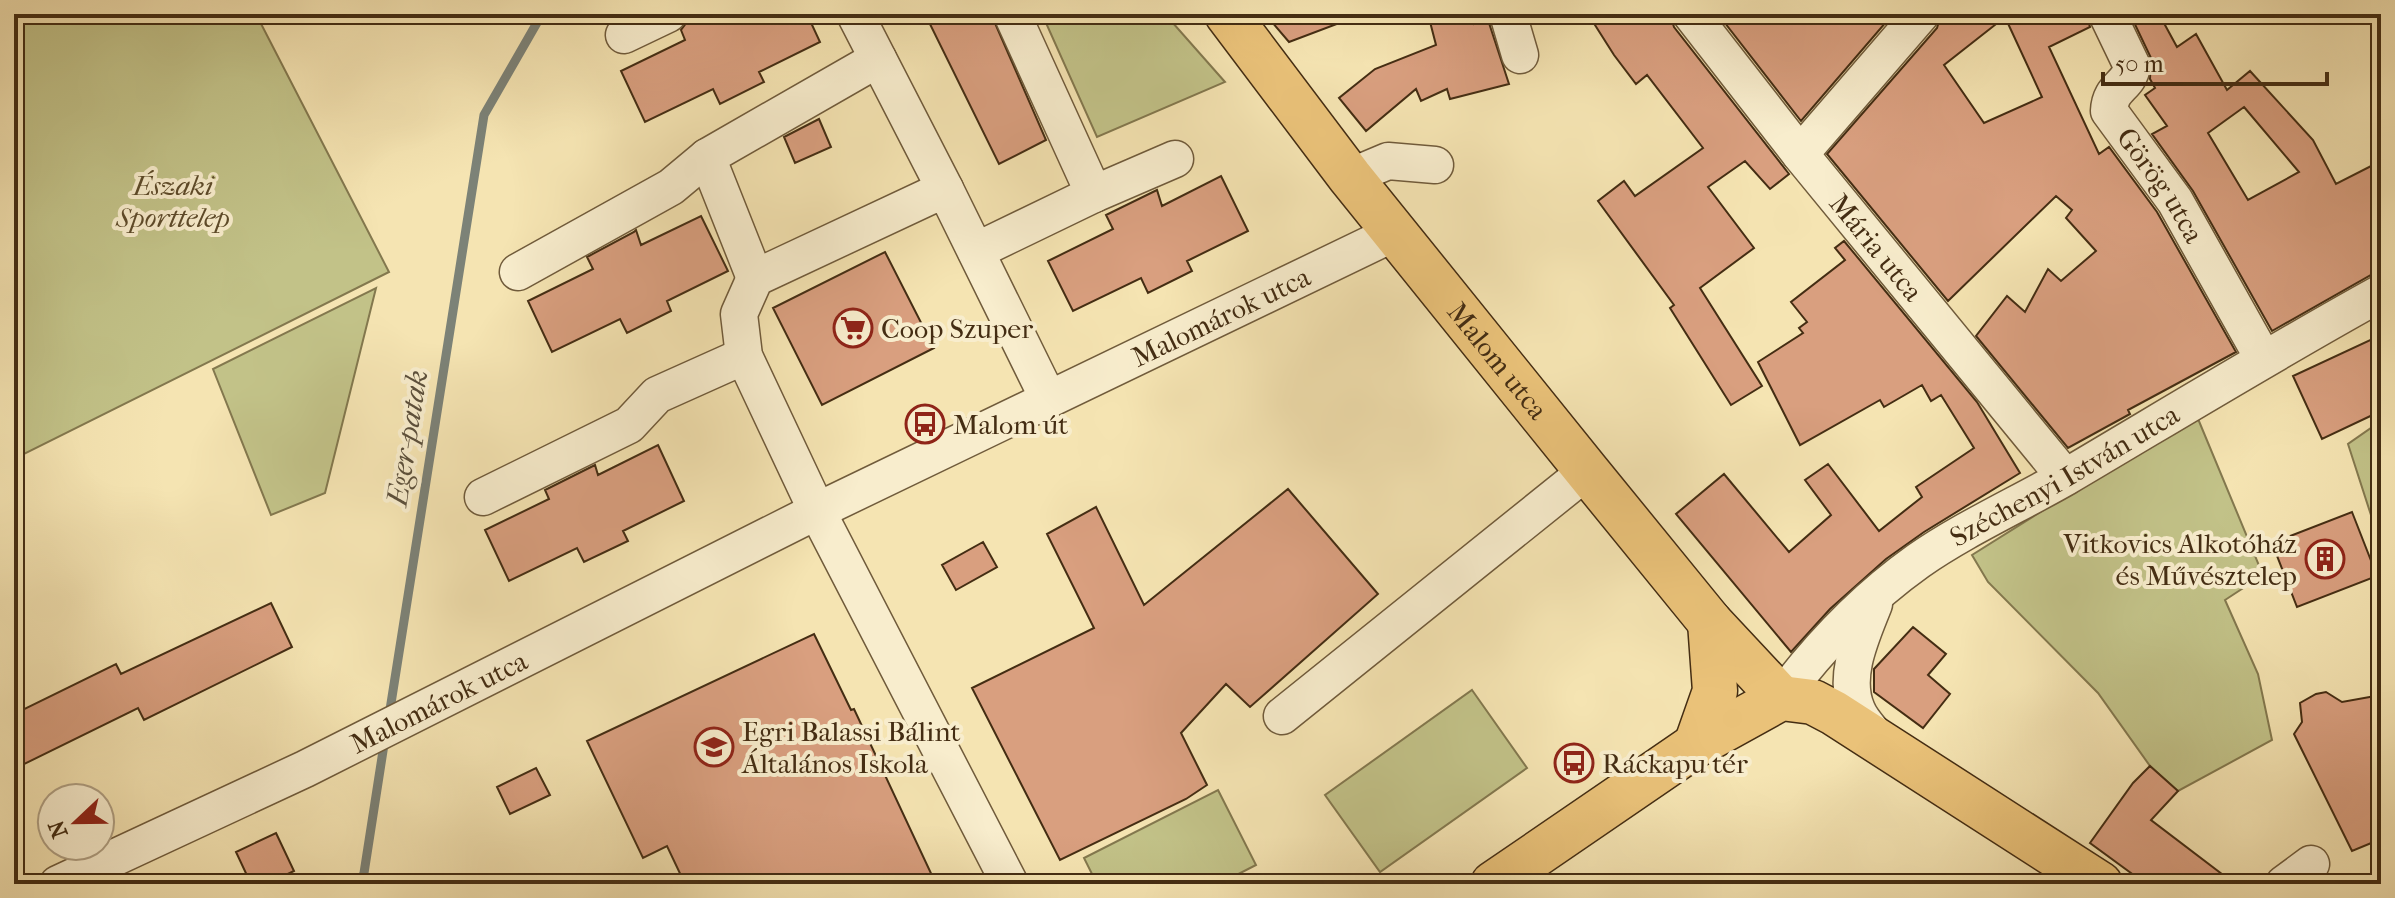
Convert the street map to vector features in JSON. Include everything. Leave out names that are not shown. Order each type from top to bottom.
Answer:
[{"type":"main road","name":"Malom utca","points":[[1227,14],[1394,233],[1710,622],[1781,698]]},
{"type":"main road","points":[[1696,745],[1715,691],[1710,622]]},
{"type":"main road","points":[[1493,884],[1696,745],[1781,698],[1813,702],[1879,742],[2062,870],[2100,884]]},
{"type":"main road","points":[[1544,884],[1569,830]]},
{"type":"street","points":[[624,35],[668,14]]},
{"type":"street","points":[[855,14],[1048,398]]},
{"type":"street","points":[[1012,14],[1094,194]]},
{"type":"street","points":[[1508,14],[1520,55]]},
{"type":"street","name":"Mária utca","points":[[1691,14],[1800,154],[2065,477]]},
{"type":"street","points":[[1800,154],[1921,14]]},
{"type":"street","name":"Görög utca","points":[[2107,14],[2132,66],[2131,75],[2110,98],[2109,111],[2175,201],[2263,358]]},
{"type":"street","points":[[518,272],[671,187],[707,157],[878,59]]},
{"type":"street","points":[[707,157],[755,278]]},
{"type":"street","points":[[976,251],[1175,159]]},
{"type":"street","points":[[1350,177],[1388,161],[1435,165]]},
{"type":"street","points":[[945,189],[755,278],[739,314],[744,356],[817,511],[1010,884]]},
{"type":"street","name":"Malomárok utca","points":[[58,884],[310,765],[817,511],[1394,233]]},
{"type":"street","name":"Széchenyi István utca","points":[[1781,698],[1810,659],[1919,560],[2263,358],[2381,293]]},
{"type":"street","points":[[483,497],[629,425],[657,395],[744,356]]},
{"type":"street","points":[[1282,716],[1587,471]]},
{"type":"street","points":[[1877,595],[1856,653],[1851,686],[1856,709],[1879,742]]},
{"type":"green space","name":"Északi Sporttelep","points":[[14,14],[256,14],[389,272],[14,459]]},
{"type":"green space","points":[[1042,14],[1165,14],[1225,82],[1097,137]]},
{"type":"green space","points":[[376,288],[325,493],[271,515],[213,369]]},
{"type":"green space","points":[[2196,414],[2263,575],[2225,600],[2258,674],[2272,740],[2178,791],[2150,766],[2098,693],[1988,582],[1972,555]]},
{"type":"green space","points":[[2381,421],[2381,546],[2348,444]]},
{"type":"green space","points":[[1472,690],[1527,768],[1380,872],[1325,795]]},
{"type":"green space","points":[[1218,790],[1256,865],[1219,884],[1097,884],[1084,858]]},
{"type":"building","points":[[703,14],[807,14],[820,42],[759,72],[764,82],[720,104],[713,89],[645,122],[621,71],[685,40],[681,30],[687,22]]},
{"type":"building","points":[[925,14],[991,14],[1046,140],[999,164]]},
{"type":"building","points":[[1265,14],[1357,14],[1358,16],[1289,42]]},
{"type":"building","points":[[1428,14],[1471,14],[1474,24],[1488,20],[1509,84],[1450,99],[1447,89],[1421,101],[1416,89],[1366,131],[1339,98],[1375,69],[1436,45]]},
{"type":"building","points":[[1588,14],[1670,14],[1674,27],[1789,174],[1770,189],[1745,161],[1708,187],[1754,248],[1700,288],[1762,386],[1731,405],[1670,308],[1674,305],[1598,201],[1624,181],[1635,196],[1703,148],[1647,75],[1636,84]]},
{"type":"building","points":[[1718,14],[1893,14],[1801,121]]},
{"type":"building","points":[[1941,14],[2086,14],[2090,27],[2049,47],[2099,154],[2109,147],[2157,212],[2236,352],[2128,410],[2130,414],[2068,448],[1976,336],[2007,296],[2025,312],[2048,269],[2061,281],[2096,251],[2066,218],[2072,210],[2056,196],[1948,301],[1827,154],[1937,28]],"holes":[[[2005,17],[2042,97],[1984,123],[1944,65]]]},
{"type":"building","points":[[2130,14],[2159,14],[2177,47],[2196,34],[2227,90],[2250,71],[2313,140],[2336,184],[2381,161],[2381,272],[2272,331],[2193,191],[2152,134],[2167,126],[2145,95],[2155,88],[2150,79],[2151,58]],"holes":[[[2244,107],[2299,172],[2248,200],[2208,133]]]},
{"type":"building","points":[[819,119],[831,147],[795,163],[784,137]]},
{"type":"building","points":[[1221,176],[1248,231],[1187,261],[1192,271],[1148,293],[1141,278],[1073,311],[1048,261],[1113,229],[1106,215],[1157,190],[1162,206]]},
{"type":"building","points":[[701,216],[728,271],[667,301],[671,311],[627,333],[620,319],[552,352],[528,301],[593,269],[587,257],[636,230],[641,245]]},
{"type":"building","points":[[1844,241],[1977,402],[2020,473],[1886,559],[1830,609],[1791,652],[1676,514],[1724,474],[1789,552],[1831,515],[1805,480],[1828,464],[1879,531],[1922,497],[1916,487],[1974,448],[1941,395],[1931,401],[1922,385],[1884,407],[1880,400],[1800,445],[1758,362],[1803,333],[1799,328],[1807,322],[1791,302],[1845,260],[1835,248]]},
{"type":"building","name":"Coop Szuper","points":[[885,252],[934,348],[822,405],[773,308]]},
{"type":"building","points":[[2381,335],[2381,411],[2322,439],[2293,376]]},
{"type":"building","points":[[658,445],[684,501],[623,531],[628,541],[584,562],[577,548],[509,581],[485,530],[549,499],[545,490],[595,465],[598,475]]},
{"type":"building","points":[[1288,489],[1378,594],[1250,707],[1226,684],[1181,733],[1207,785],[1186,799],[1060,860],[972,688],[1094,628],[1047,534],[1096,507],[1144,605]]},
{"type":"building","name":"Vitkovics Alkotóház és Művésztelep","points":[[2352,512],[2377,576],[2297,607],[2272,543]]},
{"type":"building","points":[[983,542],[997,567],[956,590],[942,565]]},
{"type":"building","points":[[271,603],[292,647],[144,720],[138,708],[14,769],[14,714],[116,664],[121,674]]},
{"type":"building","points":[[1913,627],[1946,654],[1928,675],[1950,694],[1923,728],[1874,692],[1874,669]]},
{"type":"building","name":"Egri Balassi Bálint Általános Iskola","points":[[814,634],[851,710],[854,709],[936,884],[685,884],[667,846],[643,858],[587,741]]},
{"type":"building","points":[[2326,692],[2342,702],[2381,695],[2381,839],[2352,851],[2294,734],[2302,722],[2300,703]]},
{"type":"building","points":[[2150,766],[2178,791],[2151,820],[2235,884],[2146,884],[2090,843],[2133,783]]},
{"type":"building","points":[[536,768],[550,795],[510,814],[497,787]]},
{"type":"building","points":[[276,833],[294,871],[267,884],[251,884],[236,852]]},
{"type":"waterway","name":"Eger-patak","points":[[389,716],[484,115],[542,14]]},
{"type":"waterway","name":"Eger-patak","points":[[359,884],[364,873],[385,738]]},
{"type":"place","name":"Coop Szuper","points":[[853,328]]},
{"type":"place","name":"Malom út","points":[[925,424]]},
{"type":"place","name":"Vitkovics Alkotóház és Művésztelep","points":[[2325,559]]},
{"type":"place","name":"Egri Balassi Bálint Általános Iskola","points":[[714,747]]},
{"type":"place","name":"Ráckapu tér","points":[[1574,763]]}]
